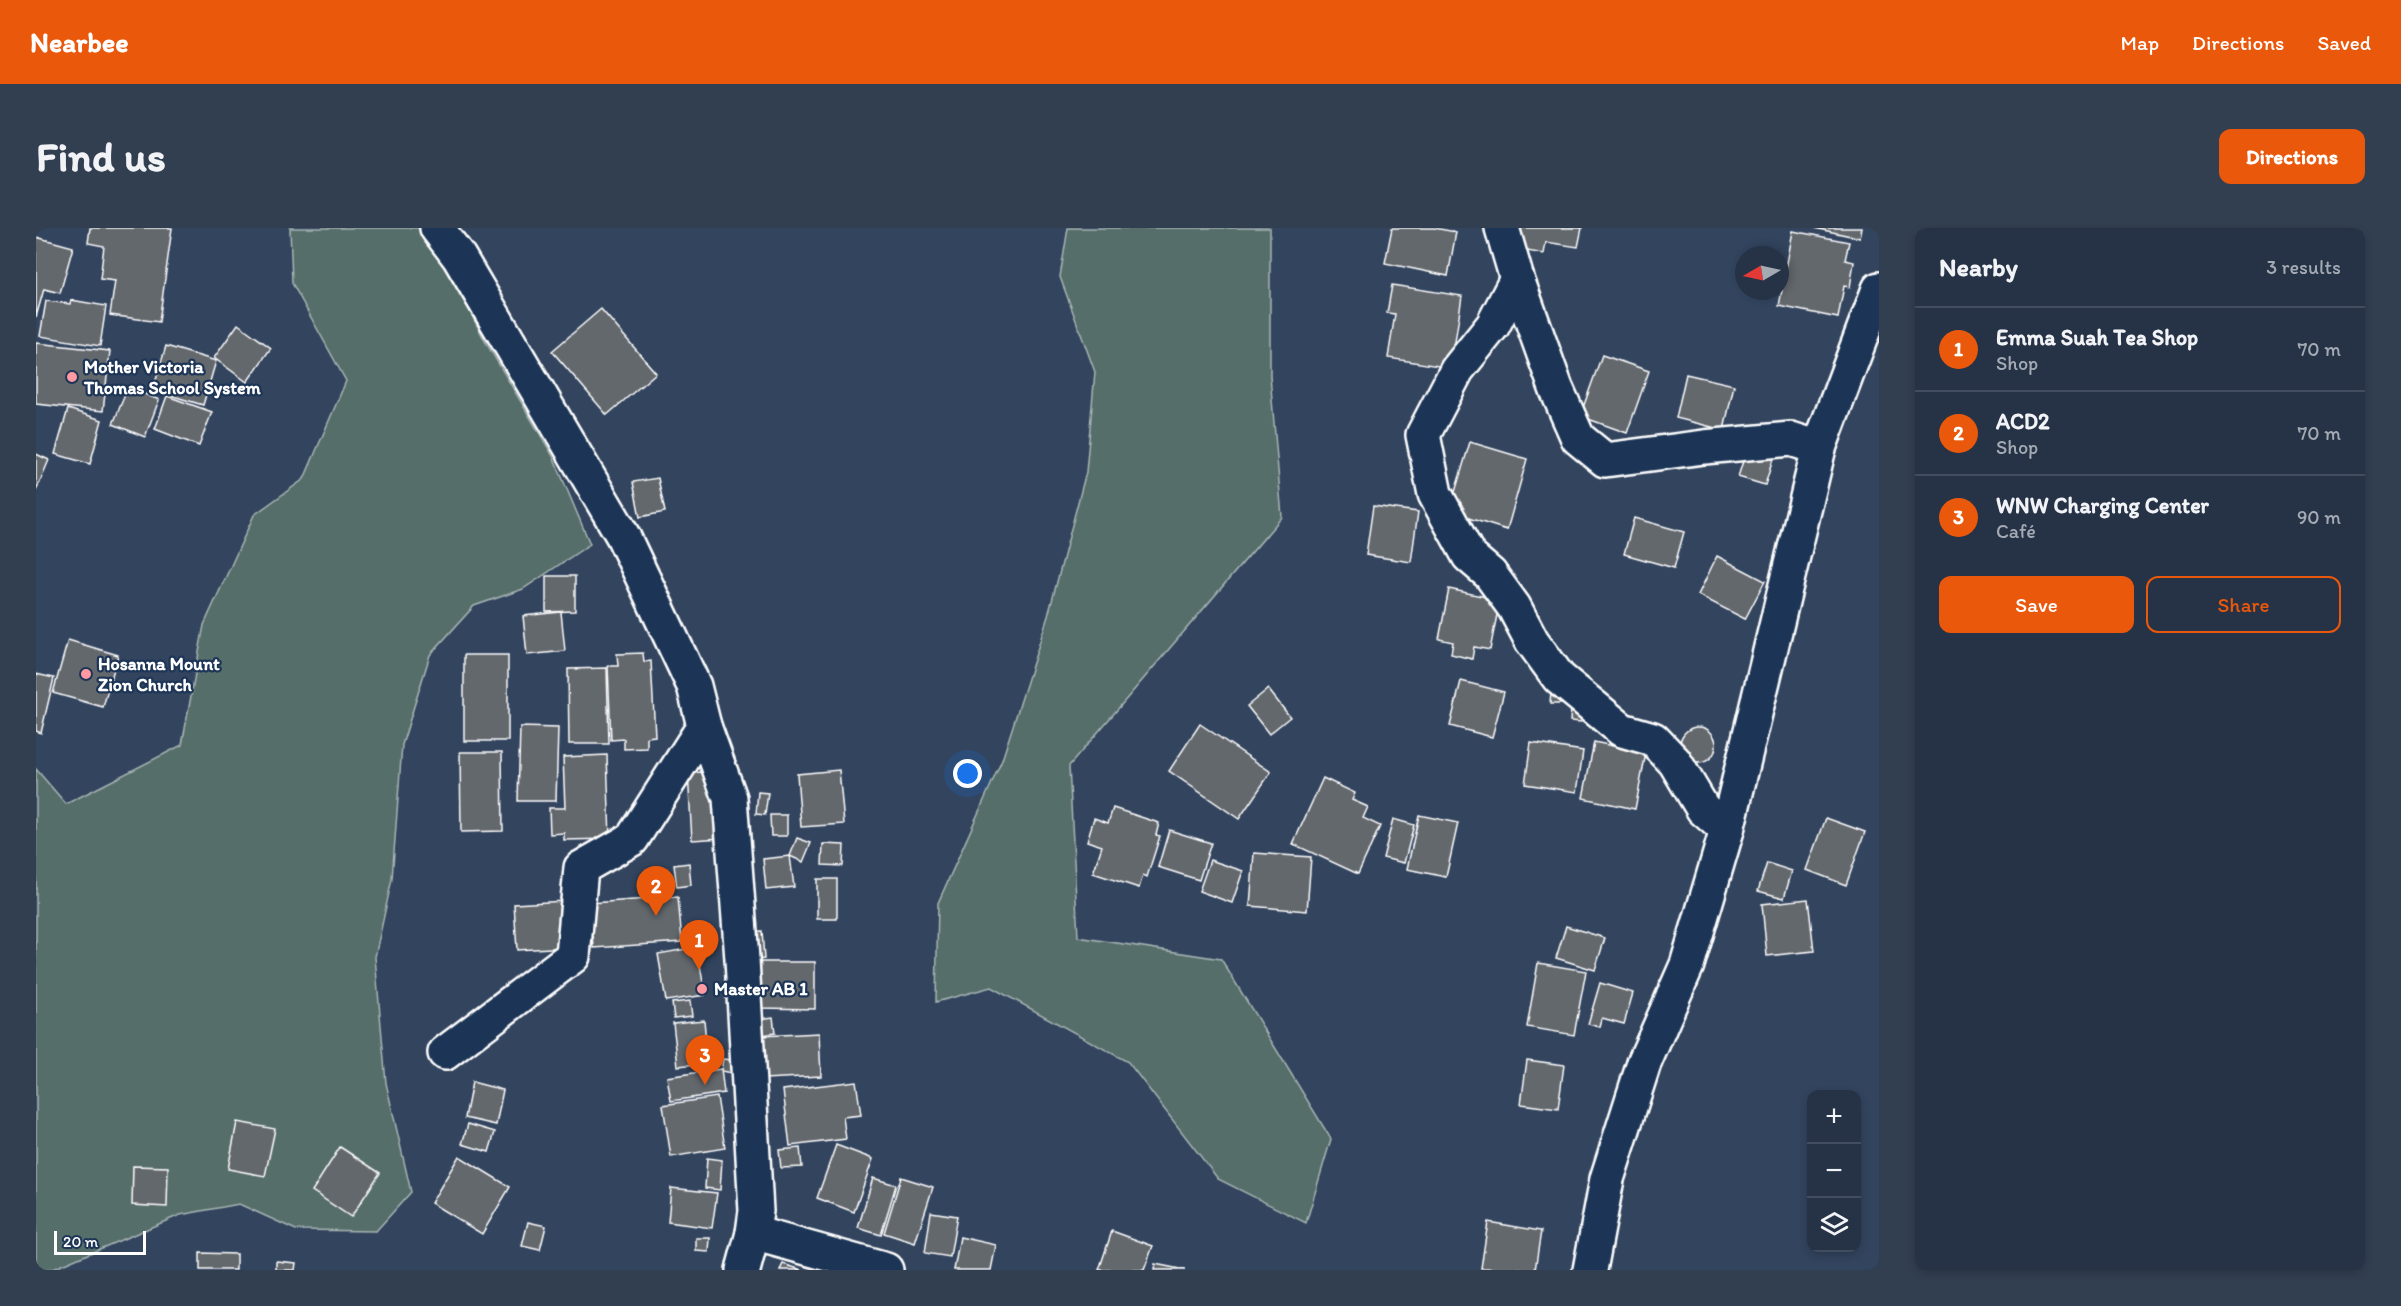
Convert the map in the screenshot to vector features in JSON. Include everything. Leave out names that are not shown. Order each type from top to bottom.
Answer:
[{"type":"street","points":[[437,228],[459,257],[623,536],[694,686],[704,726],[730,798],[742,959],[756,1211],[753,1233],[743,1270]]},
{"type":"street","points":[[1502,228],[1517,279],[1556,388],[1578,438],[1605,460],[1704,447],[1791,439],[1819,448]]},
{"type":"street","points":[[1517,279],[1493,325],[1457,370],[1423,435],[1435,494],[1469,556],[1490,574],[1514,607],[1532,641],[1559,678],[1622,730],[1653,739],[1675,762],[1703,809],[1726,830]]},
{"type":"street","points":[[1590,1270],[1607,1179],[1644,1063],[1686,965],[1726,830],[1819,448],[1879,289]]},
{"type":"street","points":[[445,1053],[573,956],[581,868],[632,839],[704,726]]},
{"type":"street","points":[[753,1233],[886,1270]]},
{"type":"green space","points":[[290,228],[427,228],[485,341],[553,456],[590,544],[523,589],[474,606],[430,655],[402,745],[392,879],[375,957],[386,1083],[411,1192],[376,1231],[296,1230],[239,1204],[180,1215],[50,1270],[36,1270],[36,769],[66,804],[182,745],[204,625],[254,515],[304,479],[346,381],[292,283]]},
{"type":"green space","points":[[1068,228],[1270,228],[1270,376],[1282,517],[1069,766],[1078,937],[1221,959],[1331,1139],[1306,1223],[1218,1179],[1128,1062],[991,987],[936,1002],[938,903],[1002,760],[1048,616],[1086,472],[1095,372],[1060,277]]},
{"type":"building","points":[[90,228],[172,228],[159,322],[110,315],[115,281],[100,279],[104,246],[88,243]]},
{"type":"building","points":[[1392,228],[1434,228],[1456,232],[1448,276],[1385,263]]},
{"type":"building","points":[[1520,228],[1582,228],[1578,247],[1546,242],[1544,254],[1516,249]]},
{"type":"building","points":[[1814,228],[1862,228],[1860,238]]},
{"type":"building","points":[[1793,231],[1849,242],[1845,260],[1854,262],[1850,287],[1844,286],[1838,318],[1779,306],[1780,300],[1789,300],[1789,252]]},
{"type":"building","points":[[36,237],[73,247],[60,293],[44,289],[36,317]]},
{"type":"building","points":[[1392,285],[1462,296],[1451,368],[1388,358],[1395,314],[1387,313]]},
{"type":"building","points":[[71,300],[106,306],[100,346],[40,336],[46,301],[70,304]]},
{"type":"building","points":[[601,309],[656,373],[607,415],[552,351]]},
{"type":"building","points":[[238,324],[271,348],[247,382],[214,358]]},
{"type":"building","name":"Mother Victoria Thomas School System","points":[[36,343],[110,351],[103,411],[36,404]]},
{"type":"building","points":[[166,346],[216,361],[203,405],[153,390]]},
{"type":"building","points":[[1602,355],[1649,371],[1627,433],[1580,416]]},
{"type":"building","points":[[1686,374],[1734,385],[1724,430],[1676,418]]},
{"type":"building","points":[[128,387],[159,400],[145,437],[113,424]]},
{"type":"building","points":[[167,396],[212,412],[199,446],[155,429]]},
{"type":"building","points":[[68,409],[102,420],[90,464],[55,454]]},
{"type":"building","points":[[1470,442],[1527,459],[1507,530],[1449,512]]},
{"type":"building","points":[[1747,448],[1774,456],[1765,485],[1738,477]]},
{"type":"building","points":[[36,454],[49,460],[36,491]]},
{"type":"building","points":[[658,478],[665,512],[640,517],[633,482]]},
{"type":"building","points":[[1373,506],[1418,512],[1411,562],[1366,555]]},
{"type":"building","points":[[1634,518],[1684,532],[1674,568],[1624,554]]},
{"type":"building","points":[[1717,556],[1765,581],[1745,619],[1698,595]]},
{"type":"building","points":[[546,576],[575,576],[575,611],[546,612]]},
{"type":"building","points":[[1449,589],[1500,600],[1490,650],[1474,647],[1472,659],[1451,654],[1453,642],[1439,639]]},
{"type":"building","points":[[561,612],[565,651],[527,655],[523,616]]},
{"type":"building","name":"Hosanna Mount Zion Church","points":[[68,640],[118,655],[103,707],[53,693]]},
{"type":"building","points":[[643,653],[644,662],[651,661],[655,736],[647,737],[647,748],[624,749],[624,739],[611,740],[608,666],[618,666],[617,654]]},
{"type":"building","points":[[464,655],[508,655],[508,741],[464,741]]},
{"type":"building","points":[[607,668],[609,744],[569,744],[568,669]]},
{"type":"building","points":[[36,674],[54,678],[41,733],[36,731]]},
{"type":"building","points":[[1461,681],[1504,692],[1492,737],[1450,726]]},
{"type":"building","points":[[1268,689],[1290,717],[1269,734],[1247,706]]},
{"type":"building","points":[[1551,692],[1565,704],[1550,704]]},
{"type":"building","points":[[1571,708],[1582,709],[1581,722],[1570,721]]},
{"type":"building","points":[[1200,724],[1271,772],[1239,819],[1169,771]]},
{"type":"building","points":[[520,727],[558,728],[556,801],[518,801]]},
{"type":"building","points":[[1698,727],[1711,732],[1716,745],[1711,758],[1698,763],[1685,758],[1680,745],[1685,732]]},
{"type":"building","points":[[1594,742],[1646,753],[1635,809],[1583,798]]},
{"type":"building","points":[[1531,743],[1583,751],[1577,792],[1525,784]]},
{"type":"building","points":[[460,752],[502,752],[503,831],[461,832]]},
{"type":"building","points":[[607,755],[610,839],[564,840],[564,833],[550,834],[549,808],[565,808],[563,757]]},
{"type":"building","points":[[839,770],[844,824],[801,827],[797,774]]},
{"type":"building","points":[[718,771],[722,838],[692,840],[688,773]]},
{"type":"building","points":[[1323,778],[1355,793],[1352,800],[1368,807],[1363,818],[1380,826],[1358,874],[1293,844]]},
{"type":"building","points":[[758,792],[768,793],[765,815],[756,814]]},
{"type":"building","points":[[1113,808],[1159,823],[1156,835],[1160,836],[1147,877],[1143,875],[1139,888],[1093,873],[1102,846],[1087,841],[1094,818],[1108,823]]},
{"type":"building","points":[[770,815],[787,815],[787,836],[771,836]]},
{"type":"building","points":[[1419,815],[1458,823],[1446,877],[1407,869]]},
{"type":"building","points":[[1826,818],[1865,832],[1846,885],[1807,870]]},
{"type":"building","points":[[1393,819],[1414,825],[1404,863],[1383,858]]},
{"type":"building","points":[[1169,830],[1211,843],[1199,880],[1158,867]]},
{"type":"building","points":[[797,838],[811,843],[803,862],[790,856]]},
{"type":"building","points":[[823,844],[844,845],[843,866],[822,865]]},
{"type":"building","points":[[1254,853],[1311,857],[1307,911],[1250,906]]},
{"type":"building","points":[[790,856],[794,887],[766,890],[763,859]]},
{"type":"building","points":[[1210,860],[1243,871],[1232,903],[1199,891]]},
{"type":"building","points":[[689,863],[691,885],[677,887],[674,865]]},
{"type":"building","points":[[1767,863],[1792,871],[1784,898],[1758,891]]},
{"type":"building","points":[[665,870],[666,883],[648,885],[647,871]]},
{"type":"building","points":[[817,879],[837,879],[837,919],[817,919]]},
{"type":"building","points":[[678,897],[682,942],[594,948],[591,903]]},
{"type":"building","points":[[1808,899],[1814,951],[1767,956],[1762,904]]},
{"type":"building","points":[[565,901],[567,947],[517,950],[514,904]]},
{"type":"building","points":[[1566,926],[1605,938],[1595,970],[1556,958]]},
{"type":"building","points":[[762,931],[764,959],[750,960],[748,932]]},
{"type":"building","points":[[697,947],[705,995],[666,1001],[658,954]]},
{"type":"building","points":[[758,962],[815,962],[815,1009],[759,1008]]},
{"type":"building","points":[[1538,963],[1586,971],[1574,1035],[1527,1027]]},
{"type":"building","points":[[1600,983],[1633,993],[1624,1024],[1602,1018],[1600,1027],[1588,1024]]},
{"type":"building","points":[[690,1001],[692,1016],[674,1018],[672,1003]]},
{"type":"building","points":[[773,1017],[775,1033],[762,1035],[760,1019]]},
{"type":"building","points":[[704,1020],[708,1063],[678,1066],[673,1023]]},
{"type":"building","points":[[819,1033],[821,1076],[764,1079],[762,1036]]},
{"type":"building","points":[[723,1059],[739,1061],[737,1074],[721,1071]]},
{"type":"building","points":[[1527,1060],[1564,1065],[1558,1109],[1521,1104]]},
{"type":"building","points":[[721,1069],[724,1093],[671,1101],[667,1077]]},
{"type":"building","points":[[856,1081],[861,1115],[843,1117],[846,1139],[790,1146],[783,1090]]},
{"type":"building","points":[[472,1082],[503,1090],[496,1125],[465,1118]]},
{"type":"building","points":[[717,1097],[725,1148],[671,1157],[663,1105]]},
{"type":"building","points":[[237,1122],[275,1129],[265,1176],[228,1169]]},
{"type":"building","points":[[468,1124],[495,1132],[489,1152],[462,1144]]},
{"type":"building","points":[[836,1145],[873,1159],[854,1212],[817,1198]]},
{"type":"building","points":[[340,1147],[380,1173],[351,1217],[312,1191]]},
{"type":"building","points":[[800,1148],[802,1167],[781,1168],[779,1150]]},
{"type":"building","points":[[459,1156],[510,1187],[482,1234],[431,1203]]},
{"type":"building","points":[[707,1158],[722,1160],[720,1190],[705,1188]]},
{"type":"building","points":[[133,1166],[168,1167],[167,1207],[132,1205]]},
{"type":"building","points":[[901,1177],[933,1187],[915,1243],[884,1233]]},
{"type":"building","points":[[873,1178],[896,1185],[881,1235],[858,1228]]},
{"type":"building","points":[[671,1188],[717,1193],[712,1228],[668,1222]]},
{"type":"building","points":[[931,1212],[957,1216],[950,1257],[925,1253]]},
{"type":"building","points":[[528,1222],[546,1226],[540,1250],[522,1246]]},
{"type":"building","points":[[1488,1222],[1541,1231],[1535,1270],[1481,1268]]},
{"type":"building","points":[[1112,1231],[1153,1246],[1144,1270],[1099,1270]]},
{"type":"building","points":[[960,1237],[996,1245],[991,1270],[954,1270]]},
{"type":"building","points":[[696,1238],[710,1238],[709,1252],[696,1251]]},
{"type":"building","points":[[200,1253],[236,1254],[236,1270],[200,1270]]},
{"type":"building","points":[[276,1261],[296,1263],[295,1270],[276,1270]]},
{"type":"building","points":[[783,1264],[802,1270],[780,1270]]},
{"type":"building","points":[[1155,1264],[1185,1270],[1154,1270]]},
{"type":"place","name":"Mother Victoria Thomas School System","points":[[72,377]]},
{"type":"place","name":"Hosanna Mount Zion Church","points":[[86,674]]},
{"type":"place","name":"ACD2","points":[[656,916]]},
{"type":"place","name":"Emma Suah Tea Shop","points":[[699,970]]},
{"type":"place","name":"Master AB 1","points":[[702,989]]},
{"type":"place","name":"WNW Charging Center","points":[[705,1085]]}]
